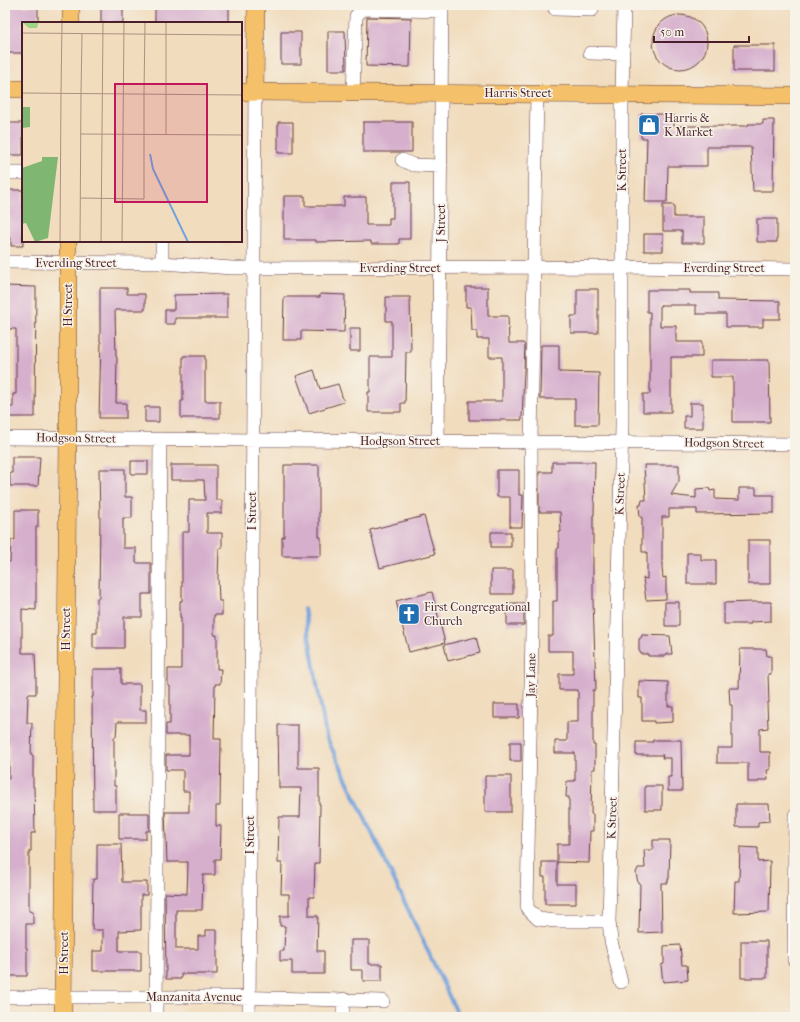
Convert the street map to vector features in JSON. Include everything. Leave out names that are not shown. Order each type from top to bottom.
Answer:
[{"type":"main road","points":[[71,5],[71,22]]},
{"type":"main road","name":"I Street","points":[[246,89],[256,32],[256,5]]},
{"type":"main road","points":[[5,89],[22,89]]},
{"type":"main road","name":"Harris Street","points":[[246,89],[353,92],[795,96]]},
{"type":"main road","name":"H Street","points":[[63,1017],[68,437],[68,242]]},
{"type":"street","name":"K Street","points":[[621,982],[611,941],[609,921],[621,442],[622,94],[624,5]]},
{"type":"street","points":[[353,92],[356,16],[363,9],[403,7],[442,8]]},
{"type":"street","name":"J Street","points":[[438,441],[441,268],[442,8]]},
{"type":"street","points":[[555,9],[592,10]]},
{"type":"street","points":[[590,53],[623,54]]},
{"type":"street","name":"I Street","points":[[246,89],[253,267],[249,1017]]},
{"type":"street","name":"Jay Lane","points":[[537,93],[533,268],[531,441],[532,629],[527,908],[538,919],[556,921],[609,921]]},
{"type":"street","points":[[402,160],[413,165],[441,166]]},
{"type":"street","points":[[5,173],[22,173]]},
{"type":"street","points":[[162,242],[162,263]]},
{"type":"street","name":"Everding Street","points":[[5,262],[162,263],[232,268],[621,267],[795,269]]},
{"type":"street","name":"Hodgson Street","points":[[5,438],[68,437],[253,440],[795,444]]},
{"type":"street","points":[[156,1017],[160,439]]},
{"type":"street","points":[[794,960],[795,815]]},
{"type":"street","name":"Manzanita Avenue","points":[[5,997],[249,997],[383,1001]]},
{"type":"street","points":[[343,999],[343,1017]]},
{"type":"building","points":[[101,5],[123,5],[123,22],[101,22]]},
{"type":"building","points":[[155,5],[229,5],[229,22],[155,22]]},
{"type":"building","points":[[5,6],[38,6],[38,22],[22,22],[22,53],[5,53]]},
{"type":"building","points":[[675,15],[685,15],[699,23],[705,32],[707,42],[705,52],[699,61],[685,69],[675,69],[665,64],[658,57],[653,47],[653,37],[658,27],[665,20]]},
{"type":"building","points":[[367,17],[411,18],[410,67],[366,66]]},
{"type":"building","points":[[328,31],[345,31],[346,70],[328,70]]},
{"type":"building","points":[[281,32],[301,32],[301,64],[281,64]]},
{"type":"building","points":[[734,45],[775,45],[775,71],[734,71]]},
{"type":"building","points":[[641,114],[674,114],[674,126],[748,126],[748,124],[763,124],[763,120],[774,120],[773,191],[753,191],[751,147],[707,147],[707,166],[668,166],[667,202],[645,202],[647,138],[641,138]]},
{"type":"building","points":[[278,122],[293,122],[293,153],[278,153]]},
{"type":"building","points":[[363,122],[412,122],[412,152],[363,152]]},
{"type":"building","points":[[5,123],[22,123],[22,155],[5,155]]},
{"type":"building","points":[[393,182],[410,182],[410,239],[399,239],[399,244],[371,244],[371,241],[316,242],[316,240],[284,240],[284,196],[305,196],[305,206],[344,206],[344,197],[366,197],[366,225],[389,225],[389,218],[393,218]]},
{"type":"building","points":[[5,190],[22,190],[23,246],[11,246],[11,238],[5,238]]},
{"type":"building","points":[[663,205],[674,205],[674,217],[704,217],[704,243],[682,243],[682,231],[663,231]]},
{"type":"building","points":[[757,219],[777,219],[777,242],[757,242]]},
{"type":"building","points":[[644,234],[663,234],[663,251],[644,251]]},
{"type":"building","points":[[5,286],[36,287],[35,417],[5,417],[5,407],[13,407],[13,394],[16,394],[16,329],[7,329],[7,314],[5,314]]},
{"type":"building","points":[[466,287],[488,287],[488,316],[508,316],[509,343],[523,343],[525,345],[522,420],[469,420],[469,401],[502,401],[502,357],[489,357],[489,339],[477,339],[477,331],[472,331],[471,307],[466,307]]},
{"type":"building","points":[[100,288],[127,288],[127,294],[145,294],[145,310],[115,310],[117,357],[116,403],[126,403],[126,418],[99,418],[101,342]]},
{"type":"building","points":[[577,289],[598,289],[598,333],[571,333],[571,316],[577,316]]},
{"type":"building","points":[[647,290],[690,290],[690,293],[718,293],[718,300],[780,301],[780,319],[763,319],[763,327],[726,327],[726,314],[696,314],[696,305],[660,305],[660,326],[676,326],[676,342],[702,342],[702,357],[671,357],[671,412],[643,412],[643,394],[650,394],[650,312],[647,312]]},
{"type":"building","points":[[227,294],[227,318],[175,318],[175,324],[165,324],[165,310],[174,310],[174,295]]},
{"type":"building","points":[[320,294],[345,295],[344,332],[301,331],[301,340],[283,340],[284,297],[320,297]]},
{"type":"building","points":[[386,297],[410,297],[411,352],[406,352],[405,403],[401,403],[401,412],[368,412],[368,392],[370,392],[370,357],[392,357],[392,321],[386,321]]},
{"type":"building","points":[[350,328],[360,328],[360,351],[350,351]]},
{"type":"building","points":[[541,345],[559,345],[559,372],[599,373],[598,425],[575,425],[575,399],[540,399]]},
{"type":"building","points":[[183,356],[205,356],[205,401],[220,401],[220,418],[181,418],[181,401],[183,401]]},
{"type":"building","points":[[711,360],[769,360],[770,422],[733,422],[733,377],[711,377]]},
{"type":"building","points":[[314,370],[320,389],[338,384],[344,402],[309,413],[296,376]]},
{"type":"building","points":[[690,403],[703,403],[703,428],[684,428],[684,416],[690,416]]},
{"type":"building","points":[[145,407],[159,407],[159,422],[145,422]]},
{"type":"building","points":[[12,457],[40,457],[38,486],[10,486]]},
{"type":"building","points":[[131,461],[148,461],[148,474],[131,474]]},
{"type":"building","points":[[552,462],[595,462],[593,515],[593,601],[596,690],[593,690],[593,745],[595,745],[595,769],[592,769],[591,814],[593,814],[593,831],[590,831],[589,863],[557,862],[557,844],[569,844],[569,797],[566,797],[567,781],[575,781],[575,753],[555,753],[555,741],[567,741],[567,722],[578,722],[578,690],[559,690],[559,674],[573,674],[573,651],[548,651],[548,636],[553,636],[553,601],[557,601],[557,549],[559,548],[559,532],[561,532],[560,512],[539,512],[539,472],[552,472]]},
{"type":"building","points":[[171,465],[216,465],[216,500],[222,500],[222,513],[207,513],[207,533],[222,533],[222,548],[219,548],[218,578],[219,601],[222,601],[222,615],[214,615],[214,635],[217,635],[217,669],[221,669],[220,684],[215,684],[214,739],[221,739],[220,806],[216,806],[216,826],[221,826],[220,859],[215,859],[215,875],[203,875],[202,910],[176,910],[176,949],[198,949],[198,936],[206,936],[206,930],[217,930],[217,974],[181,974],[181,979],[166,979],[165,893],[187,894],[188,862],[167,862],[165,812],[189,812],[189,791],[183,791],[183,770],[166,770],[166,755],[189,755],[189,735],[166,735],[166,724],[170,724],[170,686],[168,686],[168,669],[181,669],[180,601],[182,601],[182,532],[189,532],[189,500],[205,500],[204,480],[171,480]]},
{"type":"building","points":[[284,465],[319,465],[319,537],[321,537],[321,556],[282,556],[282,537],[284,537]]},
{"type":"building","points":[[644,465],[679,465],[679,481],[671,495],[696,498],[696,489],[709,488],[710,491],[715,490],[715,499],[739,500],[739,488],[756,488],[756,495],[774,495],[774,513],[697,514],[697,509],[669,509],[669,517],[662,517],[662,568],[663,578],[666,577],[666,599],[646,600],[643,578],[647,579],[647,552],[642,552],[642,517],[640,517],[639,505],[641,505],[642,500],[646,500]]},
{"type":"building","points":[[99,469],[125,469],[125,497],[132,497],[132,518],[123,518],[123,548],[136,548],[136,563],[151,563],[151,594],[142,594],[142,617],[124,617],[124,648],[93,648],[93,633],[97,633],[97,598],[99,598]]},
{"type":"building","points":[[497,470],[519,470],[519,495],[523,495],[522,527],[510,527],[510,497],[497,497]]},
{"type":"building","points":[[15,510],[38,510],[38,527],[36,527],[36,610],[22,609],[22,653],[35,653],[36,677],[36,694],[28,694],[27,723],[32,723],[31,755],[33,755],[35,833],[31,833],[31,851],[29,851],[29,911],[33,912],[33,924],[26,924],[27,976],[5,976],[5,837],[7,837],[7,803],[5,798],[5,779],[9,779],[9,739],[5,739],[7,644],[5,644],[5,562],[10,562],[11,540],[15,540]]},
{"type":"building","points":[[424,516],[435,554],[380,568],[370,530]]},
{"type":"building","points":[[491,532],[511,532],[511,547],[491,547]]},
{"type":"building","points":[[748,540],[770,540],[770,584],[748,584]]},
{"type":"building","points":[[687,553],[701,553],[701,560],[716,560],[716,584],[687,584]]},
{"type":"building","points":[[491,570],[513,570],[513,594],[491,594]]},
{"type":"building","points":[[432,592],[445,643],[409,652],[396,601]]},
{"type":"building","points":[[665,602],[679,602],[679,626],[665,626]]},
{"type":"building","points":[[771,602],[771,621],[751,622],[751,624],[724,624],[724,603]]},
{"type":"building","points":[[507,603],[524,603],[524,625],[507,625]]},
{"type":"building","points":[[642,635],[670,636],[672,654],[666,654],[665,656],[648,656],[648,654],[641,654],[639,650],[639,639]]},
{"type":"building","points":[[476,637],[480,653],[448,661],[444,645]]},
{"type":"building","points":[[740,649],[766,649],[767,656],[771,656],[771,674],[768,674],[768,728],[760,729],[760,752],[770,752],[770,770],[767,770],[768,780],[759,780],[759,782],[748,782],[748,763],[717,763],[717,748],[732,748],[732,705],[730,705],[729,688],[739,688]]},
{"type":"building","points":[[93,669],[121,669],[121,684],[140,684],[140,710],[146,710],[146,722],[117,722],[116,737],[114,737],[114,786],[116,786],[116,810],[93,810]]},
{"type":"building","points":[[639,681],[668,682],[668,706],[673,706],[673,722],[654,723],[654,721],[642,721],[642,698],[639,698]]},
{"type":"building","points":[[494,704],[519,704],[519,718],[494,718]]},
{"type":"building","points":[[278,725],[298,725],[298,768],[319,768],[319,863],[315,863],[314,897],[309,897],[309,916],[318,916],[317,951],[324,951],[324,974],[292,974],[292,961],[280,961],[280,951],[284,951],[285,926],[280,926],[280,916],[289,916],[289,894],[281,894],[282,863],[278,863],[279,817],[300,817],[301,788],[279,788]]},
{"type":"building","points":[[653,740],[681,740],[682,791],[668,791],[668,777],[671,777],[671,758],[662,758],[663,755],[636,755],[636,742],[653,742]]},
{"type":"building","points":[[510,742],[521,742],[521,761],[510,761]]},
{"type":"building","points":[[485,776],[511,776],[511,812],[485,812]]},
{"type":"building","points":[[645,786],[662,786],[662,810],[645,810]]},
{"type":"building","points":[[736,804],[769,804],[770,821],[758,822],[758,827],[736,827]]},
{"type":"building","points":[[119,813],[149,813],[149,831],[146,831],[146,839],[119,839]]},
{"type":"building","points":[[653,840],[670,840],[669,879],[668,883],[661,883],[662,932],[639,933],[640,883],[638,883],[636,873],[638,868],[645,868],[644,850],[653,850]]},
{"type":"building","points":[[97,844],[121,844],[122,882],[147,882],[147,895],[141,895],[141,930],[119,931],[119,951],[141,951],[141,971],[93,971],[93,951],[103,951],[103,930],[92,930],[93,879],[97,879]]},
{"type":"building","points":[[740,847],[758,848],[758,862],[770,861],[769,912],[734,913],[735,881],[739,881]]},
{"type":"building","points":[[542,862],[557,862],[557,884],[576,884],[576,904],[545,904],[545,877],[542,877]]},
{"type":"building","points":[[351,940],[369,940],[369,964],[382,964],[382,981],[363,981],[363,970],[351,970]]},
{"type":"building","points":[[741,941],[767,941],[767,978],[741,978]]},
{"type":"building","points":[[680,945],[682,965],[687,965],[688,980],[663,982],[661,965],[664,964],[664,946]]},
{"type":"waterway","points":[[304,609],[326,736],[459,1017]]},
{"type":"place","name":"Harris & K Market","points":[[649,125]]},
{"type":"place","name":"First Congregational Church","points":[[409,614]]}]
